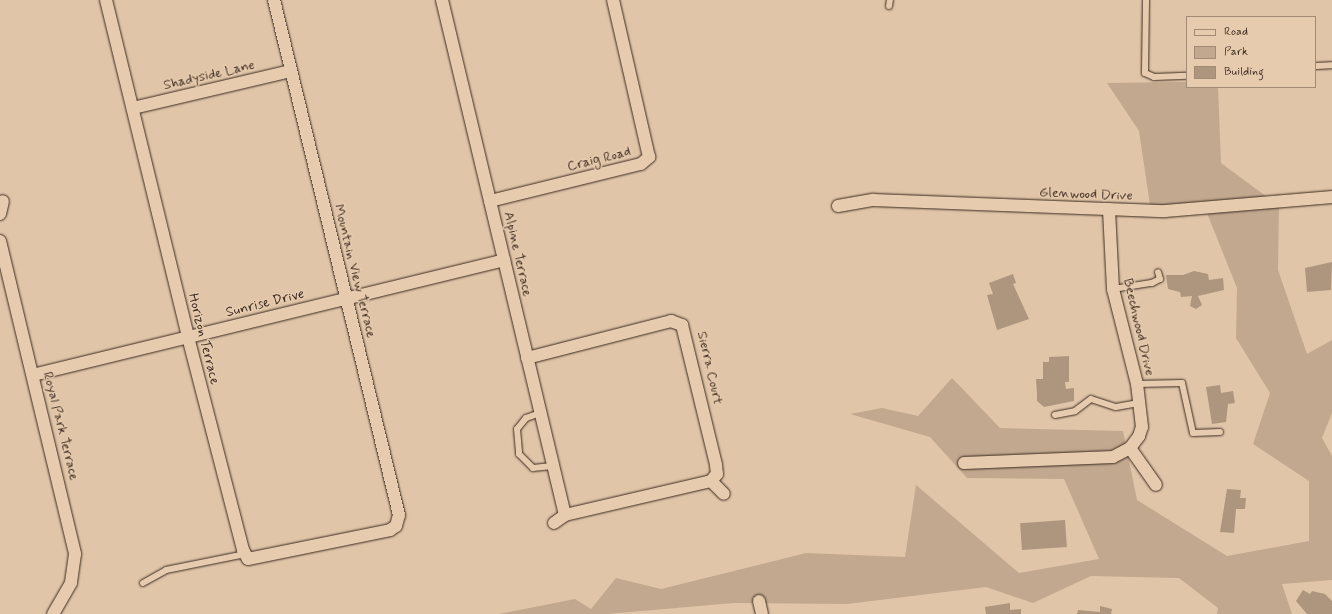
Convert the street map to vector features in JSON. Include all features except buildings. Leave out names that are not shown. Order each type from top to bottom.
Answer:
[{"type":"street","name":"Horizon Terrace","points":[[106,0],[188,338],[245,554]]},
{"type":"street","name":"Mountain View Terrace","points":[[245,554],[248,559],[259,558],[374,531],[390,530],[396,526],[399,515],[274,0]]},
{"type":"street","name":"Alpine Terrace","points":[[442,0],[552,466],[565,515]]},
{"type":"street","name":"Craig Road","points":[[490,201],[641,164],[649,157],[613,0]]},
{"type":"street","name":"Shadyside Lane","points":[[133,108],[291,71]]},
{"type":"street","name":"Glenwood Drive","points":[[838,206],[873,200],[1109,209],[1200,210],[1332,197]]},
{"type":"street","points":[[0,214],[3,201]]},
{"type":"street","name":"Beechwood Drive","points":[[1109,209],[1113,289],[1137,384],[1142,427],[1130,448]]},
{"type":"street","name":"Royal Park Terrace","points":[[0,241],[75,554],[72,583],[53,614]]},
{"type":"street","name":"Sunrise Drive","points":[[33,375],[504,260]]},
{"type":"street","name":"Sierra Court","points":[[527,358],[671,321],[682,325],[716,465],[717,474],[711,481]]},
{"type":"street","points":[[964,463],[1113,457],[1130,448],[1156,485]]},
{"type":"street","points":[[554,523],[565,515],[711,481],[724,494]]},
{"type":"street","points":[[759,601],[762,614]]},
{"type":"lane","points":[[1146,0],[1145,73],[1154,77],[1186,76]]},
{"type":"lane","points":[[1316,66],[1332,65]]},
{"type":"lane","points":[[1113,289],[1152,283],[1160,279],[1158,272]]},
{"type":"lane","points":[[1137,384],[1182,383],[1193,433],[1220,432]]},
{"type":"lane","points":[[1055,415],[1075,411],[1091,399],[1116,407],[1139,403]]},
{"type":"lane","points":[[540,413],[526,418],[517,428],[520,454],[533,468],[552,466]]},
{"type":"lane","points":[[143,583],[166,570],[245,554]]},
{"type":"green space","points":[[1186,82],[1186,88],[1218,88],[1221,163],[1279,206],[1278,270],[1307,354],[1332,340],[1332,413],[1322,438],[1332,456],[1332,580],[1282,584],[1292,614],[1217,614],[1218,608],[1179,578],[1091,576],[1033,603],[986,587],[847,604],[734,603],[607,614],[499,614],[575,599],[591,609],[616,578],[661,589],[806,553],[905,557],[916,485],[1019,573],[1099,559],[1064,479],[967,478],[930,437],[850,414],[882,408],[918,416],[952,378],[1000,428],[1123,431],[1137,500],[1227,556],[1309,541],[1309,481],[1253,444],[1270,393],[1236,338],[1237,288],[1207,213],[1151,212],[1139,131],[1107,83]]}]
